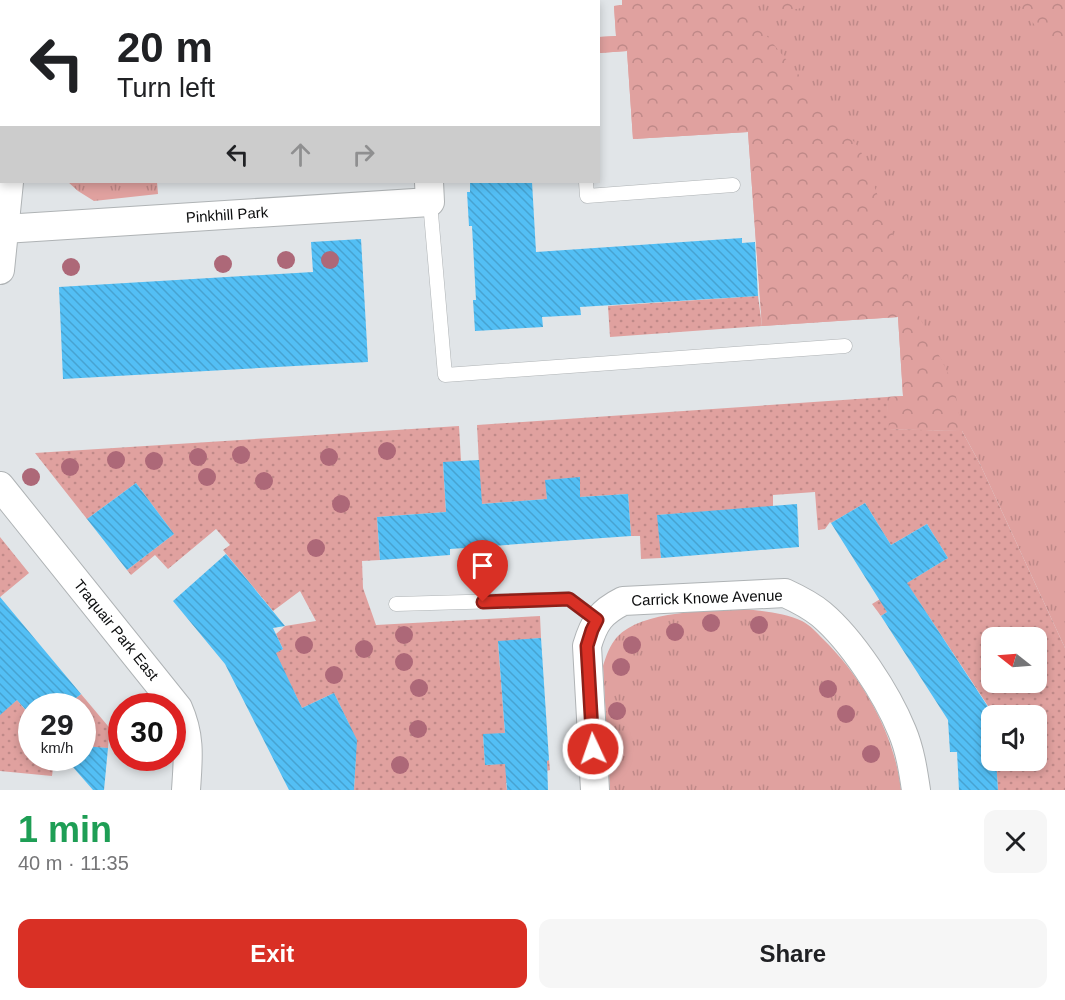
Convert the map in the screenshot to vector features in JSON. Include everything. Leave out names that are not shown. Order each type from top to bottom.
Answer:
[{"type":"street","points":[[0,270],[9,183]]},
{"type":"street","name":"Pinkhill Park","points":[[4,229],[430,192]]},
{"type":"street","name":"Traquair Park East","points":[[0,486],[178,708],[188,733],[186,790]]},
{"type":"street","name":"Carrick Knowe Avenue","points":[[597,620],[609,608],[623,601],[642,599],[785,593],[807,603],[835,628],[856,652],[884,696],[902,731],[909,752],[916,790]]},
{"type":"street","points":[[595,790],[587,646],[597,620]]},
{"type":"lane","points":[[586,183],[587,196],[733,185]]},
{"type":"lane","points":[[430,192],[445,375],[845,346]]},
{"type":"lane","points":[[396,604],[569,599],[597,620]]},
{"type":"green space","points":[[622,0],[1065,0],[1065,648],[980,464],[962,431],[888,429],[887,397],[903,396],[898,317],[762,326],[748,132],[633,139],[627,51],[600,53],[600,37],[616,36],[614,6],[622,5]]},
{"type":"green space","points":[[622,0],[737,0],[860,149],[904,264],[917,312],[954,385],[962,431],[888,429],[887,397],[903,396],[898,317],[762,326],[748,132],[633,139],[627,51],[600,53],[600,37],[616,36],[614,6],[622,5]]},
{"type":"green space","points":[[768,0],[804,0],[802,8],[778,12]]},
{"type":"green space","points":[[1015,0],[1065,0],[1065,53],[1063,55],[1048,42]]},
{"type":"green space","points":[[69,183],[157,183],[158,194],[94,201]]},
{"type":"green space","points":[[758,296],[762,326],[610,337],[608,306]]},
{"type":"green space","points":[[887,397],[889,429],[962,431],[980,464],[1065,648],[1065,790],[998,790],[997,771],[1047,771],[1047,705],[987,705],[914,594],[881,616],[872,604],[948,558],[927,524],[891,545],[865,503],[830,522],[825,529],[818,530],[815,492],[773,495],[773,507],[658,515],[661,558],[641,559],[640,536],[631,536],[628,494],[580,497],[579,478],[546,480],[547,499],[481,504],[477,425]]},
{"type":"green space","points":[[459,426],[461,461],[443,463],[446,512],[377,517],[380,560],[362,561],[363,588],[376,625],[540,616],[541,638],[498,642],[505,733],[483,735],[485,765],[549,760],[550,770],[506,783],[507,790],[354,790],[356,753],[324,750],[350,726],[334,693],[302,708],[275,653],[283,649],[276,634],[285,626],[316,621],[300,591],[273,611],[223,550],[230,545],[216,529],[168,569],[155,555],[131,575],[127,570],[174,534],[136,483],[87,519],[35,453]]},
{"type":"green space","points":[[0,537],[29,573],[0,597]]},
{"type":"green space","points":[[743,609],[781,614],[802,621],[838,654],[875,708],[892,749],[901,790],[610,790],[603,666],[608,651],[617,637],[628,628],[659,617]]},
{"type":"green space","points":[[18,701],[18,771],[53,771],[52,776],[0,771],[0,714]]},
{"type":"green space","points":[[96,712],[108,726],[108,748],[96,748]]},
{"type":"building","points":[[470,183],[532,183],[536,252],[742,238],[742,243],[755,242],[758,296],[580,307],[581,315],[542,317],[543,327],[475,331],[473,300],[476,300],[472,226],[469,226],[467,192],[470,192]]},
{"type":"building","points":[[361,239],[368,362],[63,379],[59,287],[313,272],[311,242]]},
{"type":"building","points":[[479,460],[482,504],[547,499],[545,480],[580,477],[580,497],[628,494],[631,536],[450,549],[450,555],[380,560],[377,517],[446,512],[443,462]]},
{"type":"building","points":[[136,483],[174,534],[127,570],[87,519]]},
{"type":"building","points":[[865,503],[891,545],[927,524],[948,558],[907,583],[987,705],[981,705],[981,771],[997,771],[998,790],[959,790],[957,752],[950,752],[948,720],[881,616],[887,612],[831,523]]},
{"type":"building","points":[[797,504],[799,547],[661,558],[657,515]]},
{"type":"building","points":[[226,554],[285,626],[273,628],[283,649],[276,653],[302,708],[334,693],[357,740],[354,790],[289,790],[225,664],[173,601]]},
{"type":"building","points":[[0,597],[80,693],[18,693],[18,701],[0,715]]},
{"type":"building","points":[[541,638],[549,760],[547,761],[548,790],[507,790],[505,764],[485,765],[483,734],[505,733],[498,641]]},
{"type":"building","points":[[96,747],[108,748],[104,790],[93,790],[76,771],[96,771]]},
{"type":"route","points":[[483,602],[569,599],[597,620],[587,646],[593,749]]}]
